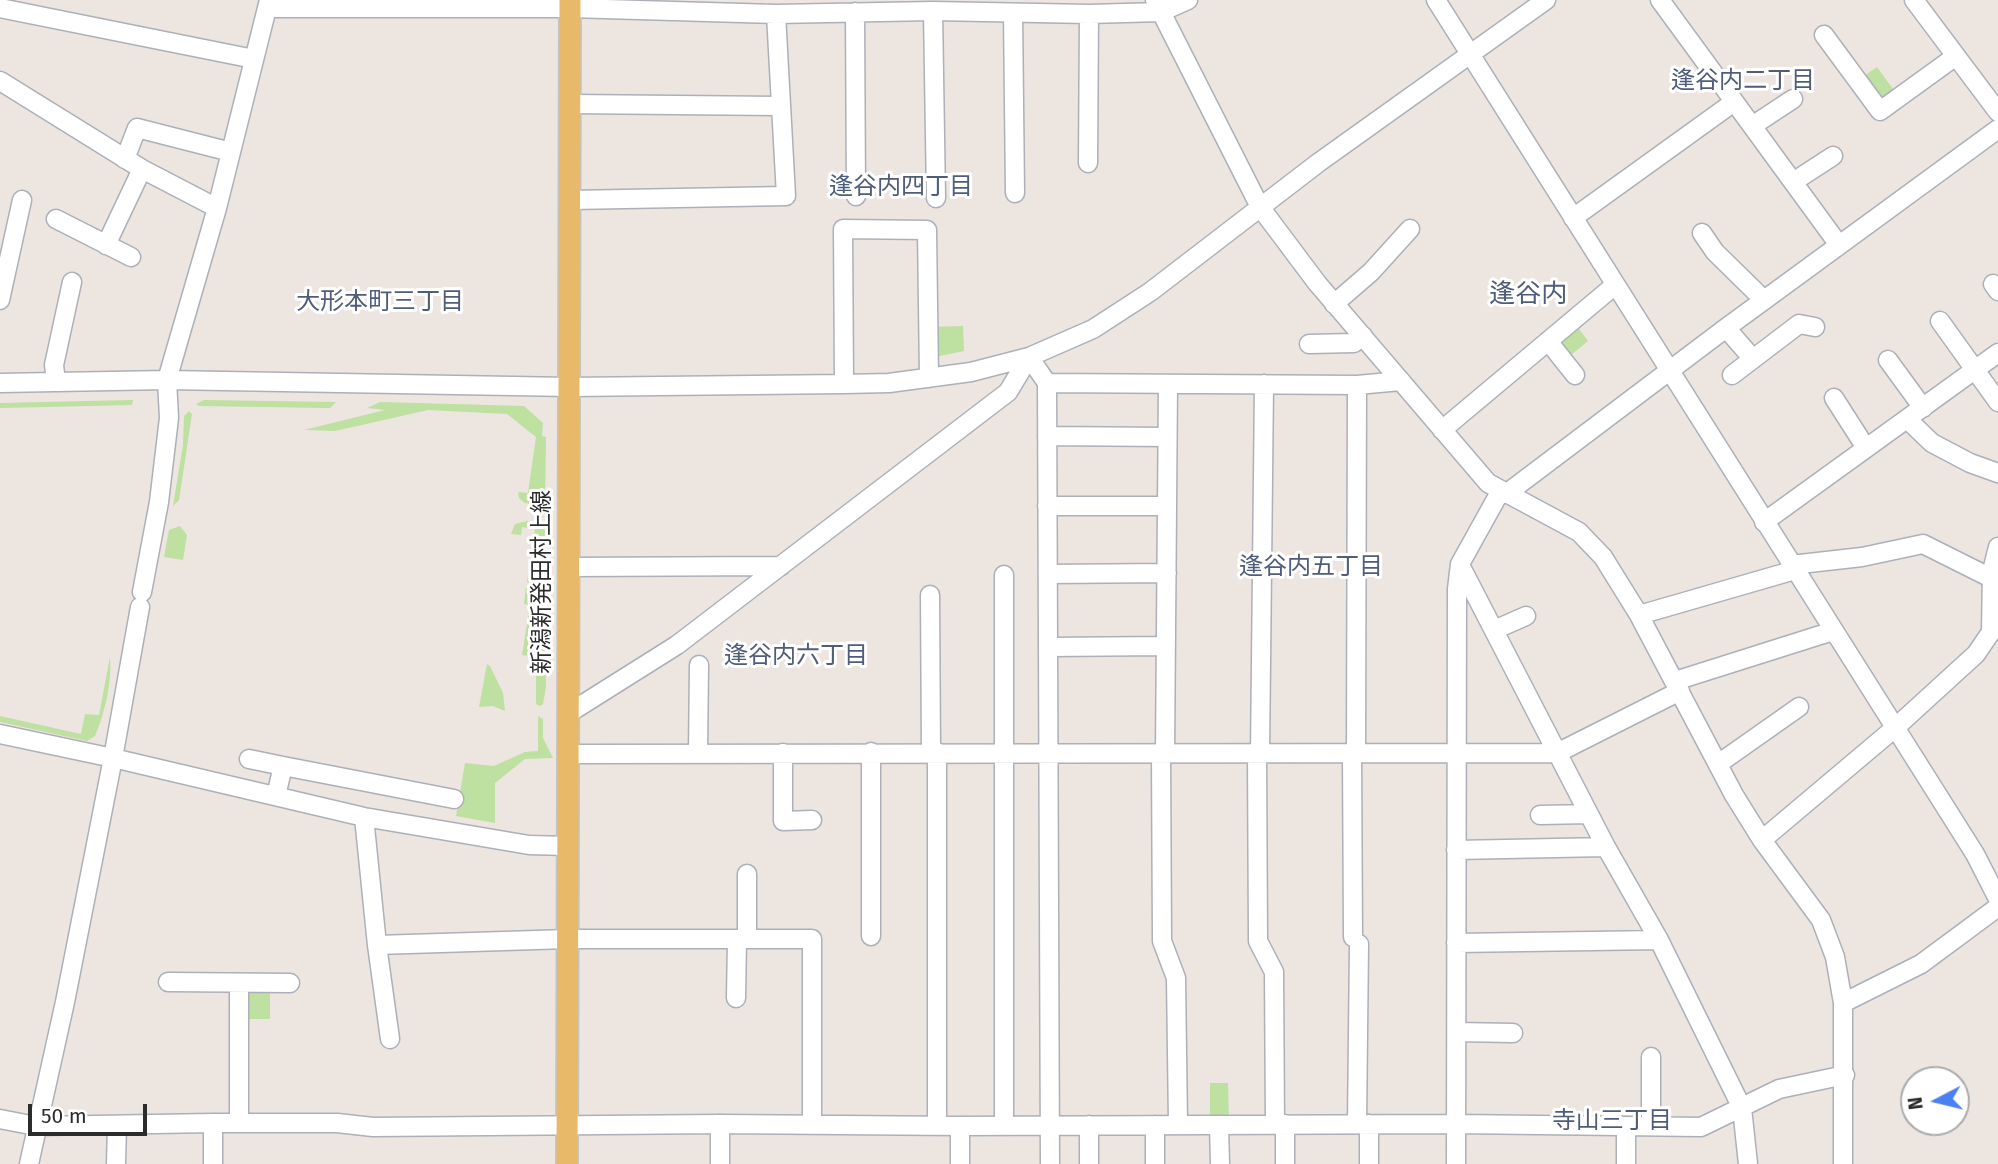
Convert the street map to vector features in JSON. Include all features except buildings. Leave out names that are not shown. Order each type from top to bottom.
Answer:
[{"type":"main road","name":"新潟新発田村上線","points":[[567,1164],[570,4]]},
{"type":"street","points":[[29,1164],[65,1002],[113,758],[159,502],[169,418],[167,380],[217,208],[268,4],[570,4],[776,14],[847,8],[933,11],[979,6],[1013,13],[1089,14],[1188,0]]},
{"type":"street","points":[[1436,0],[1896,727],[1975,854],[1998,899]]},
{"type":"street","points":[[0,383],[167,380],[570,387],[844,384],[888,383],[971,372],[1029,357],[1093,329],[1150,292],[1260,207],[1546,0]]},
{"type":"street","points":[[1660,0],[1839,246]]},
{"type":"street","points":[[1914,0],[1998,112]]},
{"type":"street","points":[[1158,6],[1260,207],[1334,304],[1488,483],[1580,532],[1603,557],[1639,615],[1718,764],[1762,840],[1821,920],[1835,957],[1843,1003],[1843,1164]]},
{"type":"street","points":[[0,8],[254,59]]},
{"type":"street","points":[[847,8],[856,196]]},
{"type":"street","points":[[933,11],[936,198]]},
{"type":"street","points":[[1013,13],[1015,194]]},
{"type":"street","points":[[571,200],[786,197],[776,14]]},
{"type":"street","points":[[1088,163],[1089,14]]},
{"type":"street","points":[[1824,35],[1880,111],[1956,56]]},
{"type":"street","points":[[0,81],[142,169],[217,208]]},
{"type":"street","points":[[1752,126],[1793,99]]},
{"type":"street","points":[[1573,218],[1734,102]]},
{"type":"street","points":[[570,104],[780,106]]},
{"type":"street","points":[[125,159],[137,128],[231,152]]},
{"type":"street","points":[[1456,1164],[1457,589],[1460,564],[1503,493],[1998,129]]},
{"type":"street","points":[[1793,182],[1833,156]]},
{"type":"street","points":[[106,245],[142,169]]},
{"type":"street","points":[[0,300],[22,200]]},
{"type":"street","points":[[56,219],[131,257]]},
{"type":"street","points":[[844,384],[843,229],[927,230],[929,378]]},
{"type":"street","points":[[1334,304],[1371,272],[1410,229]]},
{"type":"street","points":[[1702,233],[1715,252],[1764,300]]},
{"type":"street","points":[[56,382],[54,365],[72,282]]},
{"type":"street","points":[[1441,429],[1615,285]]},
{"type":"street","points":[[1940,321],[1998,402]]},
{"type":"street","points":[[1732,375],[1799,324],[1815,327]]},
{"type":"street","points":[[1726,328],[1753,359]]},
{"type":"street","points":[[1309,344],[1354,343],[1363,336]]},
{"type":"street","points":[[1548,341],[1575,375]]},
{"type":"street","points":[[1764,522],[1998,353]]},
{"type":"street","points":[[1029,357],[1047,383],[1050,1164]]},
{"type":"street","points":[[569,713],[677,645],[1008,392],[1029,357]]},
{"type":"street","points":[[1888,360],[1923,408]]},
{"type":"street","points":[[1047,383],[1357,385],[1401,381]]},
{"type":"street","points":[[1168,384],[1162,941],[1176,978],[1178,1125]]},
{"type":"street","points":[[1264,384],[1258,941],[1274,972],[1280,1124],[1285,1164]]},
{"type":"street","points":[[1357,385],[1354,753],[1356,941],[1363,1124],[1369,1164]]},
{"type":"street","points":[[1834,398],[1866,448]]},
{"type":"street","points":[[1907,419],[1932,443],[1970,463],[1997,469]]},
{"type":"street","points":[[1047,436],[1167,437]]},
{"type":"street","points":[[1047,506],[1167,506]]},
{"type":"street","points":[[1639,615],[1793,568],[1923,544],[1992,578]]},
{"type":"street","points":[[1762,840],[1896,727],[1976,654],[1991,632],[1992,578],[1998,547]]},
{"type":"street","points":[[1460,564],[1606,847],[1659,940],[1742,1108],[1748,1164]]},
{"type":"street","points":[[569,567],[781,566]]},
{"type":"street","points":[[1048,574],[1167,573]]},
{"type":"street","points":[[1004,575],[1004,1125]]},
{"type":"street","points":[[930,595],[937,1125]]},
{"type":"street","points":[[1494,630],[1526,616]]},
{"type":"street","points":[[569,754],[1557,753],[1677,686],[1833,631]]},
{"type":"street","points":[[1048,648],[1166,646]]},
{"type":"street","points":[[698,753],[699,665]]},
{"type":"street","points":[[1718,764],[1800,707]]},
{"type":"street","points":[[0,734],[364,817],[529,845],[568,846]]},
{"type":"street","points":[[783,752],[783,821],[812,820]]},
{"type":"street","points":[[871,752],[871,936]]},
{"type":"street","points":[[249,760],[454,799]]},
{"type":"street","points":[[276,796],[283,766]]},
{"type":"street","points":[[324,807],[331,775]]},
{"type":"street","points":[[1540,815],[1590,814]]},
{"type":"street","points":[[364,817],[390,1039]]},
{"type":"street","points":[[1456,850],[1606,847]]},
{"type":"street","points":[[736,998],[747,874]]},
{"type":"street","points":[[1843,1003],[1921,964],[1998,906]]},
{"type":"street","points":[[377,945],[568,939],[812,939],[812,1125]]},
{"type":"street","points":[[1456,943],[1659,940]]},
{"type":"street","points":[[168,982],[290,983]]},
{"type":"street","points":[[239,983],[239,1123]]},
{"type":"street","points":[[1457,1032],[1513,1032]]},
{"type":"street","points":[[1651,1057],[1651,1126]]},
{"type":"street","points":[[0,1119],[36,1126],[214,1123],[337,1123],[373,1127],[720,1124],[1701,1126],[1779,1089],[1845,1075]]},
{"type":"street","points":[[213,1164],[214,1123]]},
{"type":"street","points":[[720,1124],[720,1164]]},
{"type":"street","points":[[116,1164],[117,1125]]},
{"type":"street","points":[[1089,1125],[1089,1164]]},
{"type":"street","points":[[1155,1125],[1155,1164]]},
{"type":"street","points":[[1219,1125],[1220,1164]]},
{"type":"street","points":[[960,1126],[960,1164]]},
{"type":"street","points":[[1626,1126],[1626,1164]]},
{"type":"green space","points":[[1877,67],[1898,96],[1881,110],[1858,80]]},
{"type":"green space","points":[[1573,321],[1588,341],[1565,360],[1549,341]]},
{"type":"green space","points":[[963,326],[964,351],[930,358],[929,327]]},
{"type":"green space","points":[[133,400],[132,405],[0,408],[0,403]]},
{"type":"green space","points":[[204,400],[336,402],[330,408],[196,404]]},
{"type":"green space","points":[[380,402],[524,406],[543,423],[542,436],[546,437],[545,506],[525,503],[519,498],[518,492],[528,493],[536,437],[507,414],[428,410],[335,431],[304,430],[385,410],[367,408]]},
{"type":"green space","points":[[189,411],[192,414],[179,500],[173,506],[183,445],[184,416]]},
{"type":"green space","points":[[527,521],[545,524],[544,580],[541,584],[527,582],[535,529],[522,527],[521,535],[511,534],[515,524]]},
{"type":"green space","points":[[180,526],[187,535],[183,560],[164,557],[169,530]]},
{"type":"green space","points":[[526,587],[541,589],[544,593],[546,687],[543,704],[540,706],[536,704],[536,657],[522,655],[530,605],[524,604]]},
{"type":"green space","points":[[110,657],[105,707],[95,736],[87,741],[0,722],[0,716],[81,734],[85,714],[99,715]]},
{"type":"green space","points":[[487,664],[503,693],[505,711],[493,706],[479,707]]},
{"type":"green space","points":[[538,716],[543,719],[543,738],[553,758],[525,759],[495,783],[495,823],[456,816],[465,763],[494,766],[525,752],[538,751]]},
{"type":"green space","points":[[240,984],[270,984],[270,1019],[240,1019]]},
{"type":"green space","points":[[1210,1083],[1228,1083],[1229,1121],[1210,1121]]},
{"type":"district","name":"逢谷内二丁目","points":[[1743,81]]},
{"type":"district","name":"逢谷内四丁目","points":[[901,187]]},
{"type":"district","name":"逢谷内","points":[[1528,295]]},
{"type":"district","name":"大形本町三丁目","points":[[380,302]]},
{"type":"district","name":"逢谷内五丁目","points":[[1311,567]]},
{"type":"district","name":"逢谷内六丁目","points":[[796,656]]},
{"type":"district","name":"寺山三丁目","points":[[1612,1121]]}]
